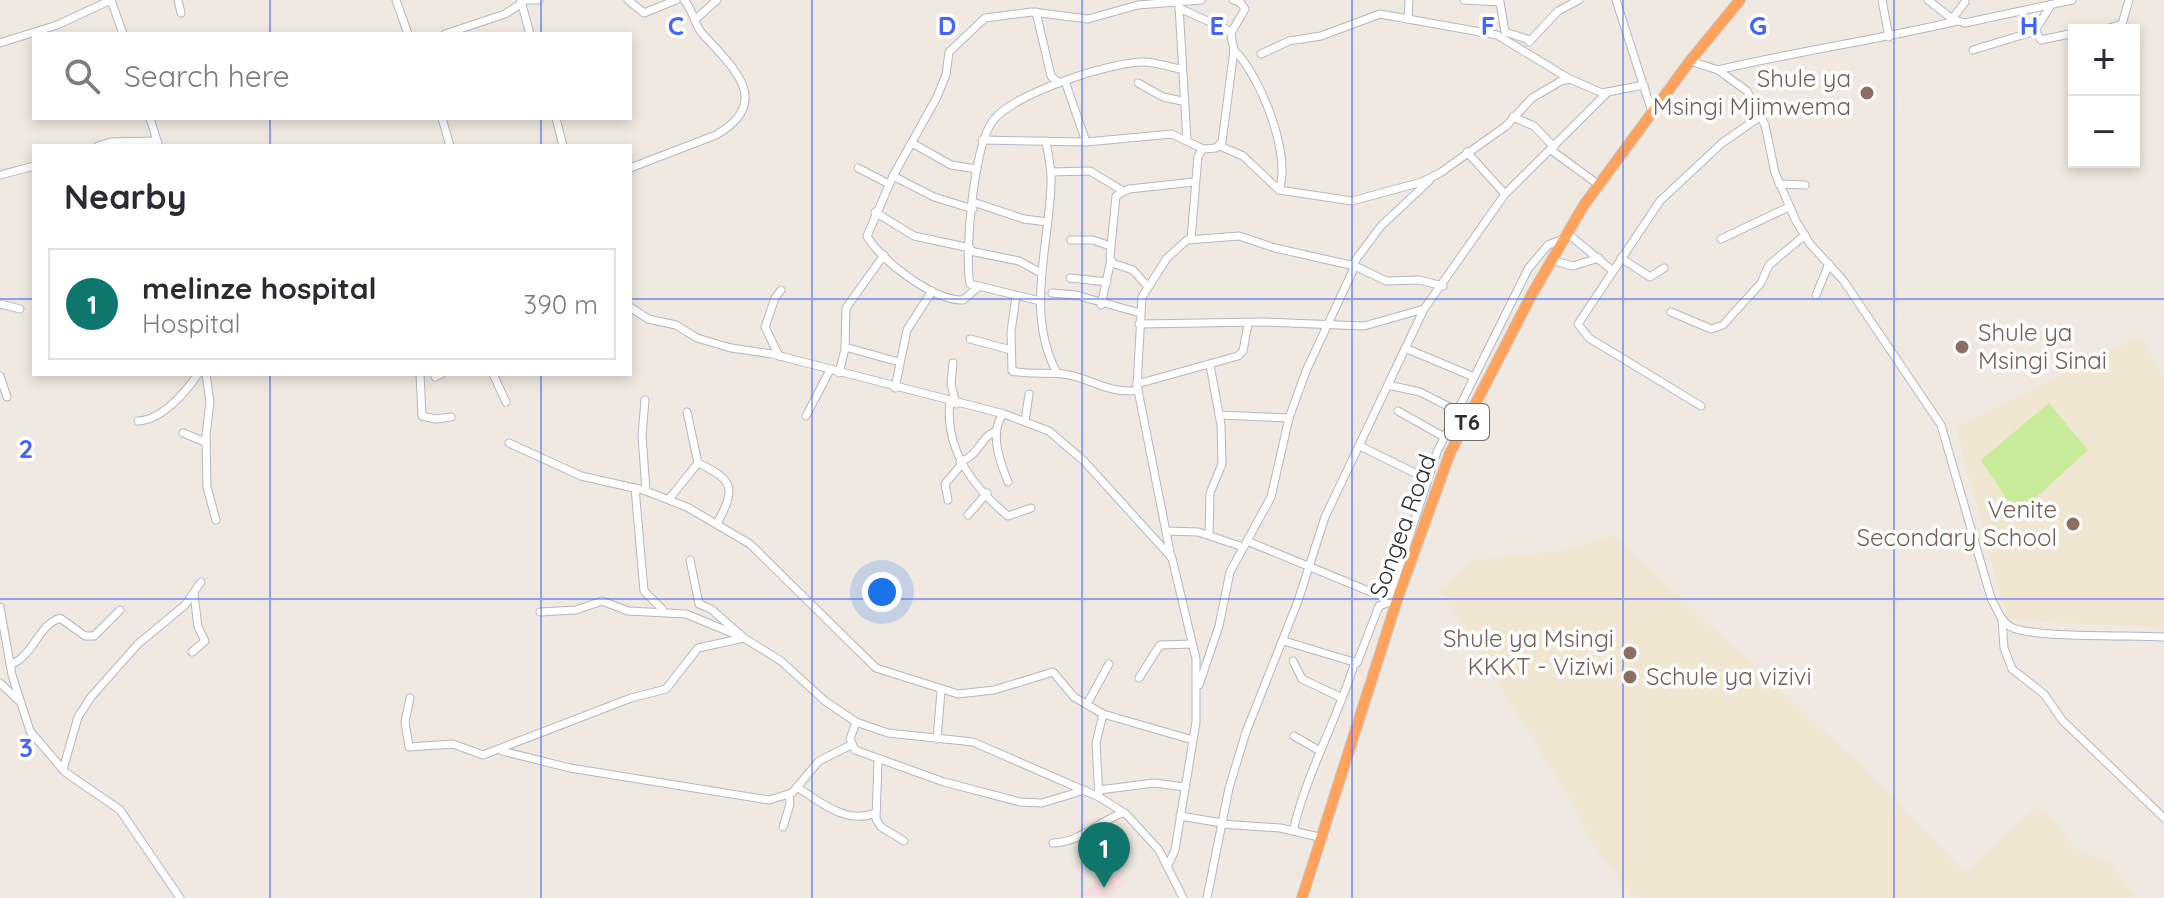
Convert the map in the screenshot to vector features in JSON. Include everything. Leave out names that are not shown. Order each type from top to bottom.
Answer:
[{"type":"highway","name":"Songea Road","points":[[1302,898],[1391,601],[1450,453],[1565,236],[1733,3]]},
{"type":"street","points":[[35,32],[111,0],[122,32]]},
{"type":"street","points":[[178,0],[181,13]]},
{"type":"street","points":[[396,0],[407,32]]},
{"type":"street","points":[[451,32],[505,14],[521,1],[539,0]]},
{"type":"street","points":[[628,0],[644,13],[676,0]]},
{"type":"street","points":[[632,167],[716,135],[728,128],[745,109],[745,96],[732,64],[700,31],[697,18],[684,0]]},
{"type":"street","points":[[697,18],[717,0]]},
{"type":"street","points":[[977,288],[963,300],[932,291],[915,282],[867,236],[875,212],[944,81],[949,52],[985,18],[1015,8],[1088,19],[1138,5],[1201,0]]},
{"type":"street","points":[[1220,146],[1234,50],[1231,33],[1245,9],[1240,2],[1233,0]]},
{"type":"street","points":[[1408,19],[1409,0]]},
{"type":"street","points":[[1464,0],[1500,2],[1505,32],[1530,40]]},
{"type":"street","points":[[1525,50],[1530,40],[1558,11],[1579,0]]},
{"type":"street","points":[[1616,0],[1653,114]]},
{"type":"street","points":[[1882,0],[1889,37]]},
{"type":"street","points":[[1928,0],[1954,20]]},
{"type":"street","points":[[1718,70],[1818,47],[1889,37],[1954,20],[1996,18],[2072,0]]},
{"type":"street","points":[[2122,24],[2129,0]]},
{"type":"street","points":[[521,1],[529,32]]},
{"type":"street","points":[[1954,20],[1965,2]]},
{"type":"street","points":[[1179,4],[1231,33]]},
{"type":"street","points":[[1179,4],[1180,69],[1187,141]]},
{"type":"street","points":[[1973,50],[2035,31],[2051,5]]},
{"type":"street","points":[[1036,12],[1046,40],[1051,76],[1062,82],[1086,142]]},
{"type":"street","points":[[1261,54],[1289,41],[1321,36],[1377,14],[1497,35],[1570,79],[1607,93]]},
{"type":"street","points":[[2035,31],[2041,40],[2068,34]]},
{"type":"street","points":[[0,43],[32,33]]},
{"type":"street","points":[[1234,50],[1244,59],[1264,96],[1282,166],[1279,190]]},
{"type":"street","points":[[1690,61],[1718,70],[1747,91],[1761,116],[1779,184],[1805,235],[1829,264],[1941,425],[1988,589],[2002,619],[2004,648],[2012,669],[2044,694],[2062,720],[2164,818]]},
{"type":"street","points":[[1040,301],[977,288],[969,278],[973,205],[982,140],[999,114],[1062,82],[1099,70],[1144,62],[1180,69]]},
{"type":"street","points":[[1197,691],[1219,626],[1230,572],[1271,497],[1289,418],[1325,325],[1354,265],[1381,226],[1433,176],[1506,126],[1542,91],[1570,79]]},
{"type":"street","points":[[1138,83],[1163,97],[1182,101]]},
{"type":"street","points":[[1207,898],[1221,824],[1246,732],[1284,641],[1331,503],[1424,309],[1505,194],[1607,93],[1644,85]]},
{"type":"street","points":[[1701,406],[1579,330],[1579,319],[1669,191],[1722,143],[1761,116]]},
{"type":"street","points":[[1513,117],[1534,126],[1552,148],[1599,185]]},
{"type":"street","points":[[104,144],[158,144],[151,120]]},
{"type":"street","points":[[443,120],[449,144]]},
{"type":"street","points":[[556,120],[562,144]]},
{"type":"street","points":[[982,140],[1086,142],[1172,134],[1203,149],[1220,146],[1243,156],[1279,190],[1352,201],[1433,176]]},
{"type":"street","points":[[1046,141],[1051,172],[1040,301],[1045,342],[1057,373]]},
{"type":"street","points":[[912,143],[951,165],[977,169]]},
{"type":"street","points":[[1191,239],[1194,182],[1203,149]]},
{"type":"street","points":[[1467,152],[1505,194]]},
{"type":"street","points":[[0,175],[32,167]]},
{"type":"street","points":[[858,168],[889,184]]},
{"type":"street","points":[[1051,172],[1090,171],[1123,191]]},
{"type":"street","points":[[893,176],[934,197],[1047,222]]},
{"type":"street","points":[[1101,305],[1111,260],[1116,196],[1123,191],[1194,182]]},
{"type":"street","points":[[1779,184],[1805,185]]},
{"type":"street","points":[[1721,239],[1789,207]]},
{"type":"street","points":[[875,212],[914,236],[1019,261],[1041,273]]},
{"type":"street","points":[[1671,312],[1717,328],[1755,290],[1769,265],[1805,235]]},
{"type":"street","points":[[1168,865],[1175,850],[1193,740],[1197,691],[1192,644],[1138,387],[1139,324],[1147,286],[1167,258],[1191,239],[1239,236],[1275,248],[1354,265],[1386,281],[1419,280],[1443,286]]},
{"type":"street","points":[[1391,601],[1427,479],[1444,437],[1528,269],[1548,245],[1565,236],[1613,271]]},
{"type":"street","points":[[1071,240],[1093,240],[1110,246]]},
{"type":"street","points":[[839,373],[845,347],[846,308],[884,255]]},
{"type":"street","points":[[1551,260],[1573,266],[1599,258]]},
{"type":"street","points":[[1621,258],[1650,277],[1664,268]]},
{"type":"street","points":[[1111,260],[1142,276],[1147,286]]},
{"type":"street","points":[[1816,295],[1829,264]]},
{"type":"street","points":[[1070,278],[1107,282]]},
{"type":"street","points":[[779,356],[765,327],[781,290]]},
{"type":"street","points":[[895,388],[907,330],[932,291]]},
{"type":"street","points":[[1052,293],[1076,295],[1101,305],[1140,313]]},
{"type":"street","points":[[1016,296],[1012,371],[1057,373],[1093,381],[1109,390],[1138,387],[1210,365],[1243,351],[1248,324]]},
{"type":"street","points":[[0,304],[20,309]]},
{"type":"street","points":[[632,308],[648,319],[676,325],[697,338],[779,356],[1025,421],[1058,437],[1084,461],[1172,558]]},
{"type":"street","points":[[1139,324],[1378,325],[1424,309]]},
{"type":"street","points":[[970,339],[1011,350]]},
{"type":"street","points":[[845,347],[899,362]]},
{"type":"street","points":[[1405,348],[1474,377]]},
{"type":"street","points":[[953,363],[953,403],[949,429],[961,463],[1008,516],[1031,508]]},
{"type":"street","points":[[1209,535],[1210,493],[1222,464],[1219,415],[1210,365]]},
{"type":"street","points":[[806,416],[830,370]]},
{"type":"street","points":[[0,376],[7,397]]},
{"type":"street","points":[[138,421],[157,415],[190,386],[197,376]]},
{"type":"street","points":[[206,376],[210,402],[205,442],[208,498],[216,520]]},
{"type":"street","points":[[420,376],[422,416],[436,419],[451,417]]},
{"type":"street","points":[[494,376],[506,402]]},
{"type":"street","points":[[1388,385],[1420,392],[1457,411]]},
{"type":"street","points":[[1025,421],[1029,394]]},
{"type":"street","points":[[645,400],[642,435],[646,491]]},
{"type":"street","points":[[1398,411],[1444,437]]},
{"type":"street","points":[[687,412],[698,463],[722,476],[731,487],[731,495],[717,524]]},
{"type":"street","points":[[1003,414],[996,431],[1008,482]]},
{"type":"street","points":[[1219,415],[1289,418]]},
{"type":"street","points":[[948,500],[945,484],[961,463],[976,455],[987,436],[996,431]]},
{"type":"street","points":[[183,433],[205,442]]},
{"type":"street","points":[[509,443],[581,476],[669,499],[717,524],[767,558],[876,668],[958,694],[994,690],[1049,671],[1055,673],[1074,697],[1103,714],[1193,740]]},
{"type":"street","points":[[1360,446],[1427,479]]},
{"type":"street","points":[[669,499],[698,463]]},
{"type":"street","points":[[635,488],[644,591],[650,601],[665,611]]},
{"type":"street","points":[[968,515],[987,493]]},
{"type":"street","points":[[1166,531],[1209,535],[1310,564],[1391,601]]},
{"type":"street","points":[[690,560],[699,604],[720,615],[744,638]]},
{"type":"street","points":[[63,769],[78,717],[91,697],[138,644],[175,615],[201,582]]},
{"type":"street","points":[[192,652],[205,641],[198,627],[194,594]]},
{"type":"street","points":[[540,612],[576,610],[602,601],[628,611],[686,614],[744,638],[781,661],[832,707],[856,722],[888,733],[973,742],[1085,790],[1099,793],[1154,783],[1185,787]]},
{"type":"street","points":[[1284,641],[1355,662],[1361,660],[1379,606],[1391,601]]},
{"type":"street","points":[[0,607],[10,665],[30,731],[63,769],[120,810],[180,898]]},
{"type":"street","points":[[10,665],[31,650],[53,620],[60,618],[85,636],[94,636],[120,610]]},
{"type":"street","points":[[2002,619],[2012,627],[2034,631],[2164,637]]},
{"type":"street","points":[[410,698],[405,722],[409,747],[453,744],[483,755],[631,698],[666,689],[698,648],[744,638]]},
{"type":"street","points":[[1139,678],[1160,645],[1192,644]]},
{"type":"street","points":[[1293,661],[1302,679],[1342,698]]},
{"type":"street","points":[[1293,831],[1312,766],[1355,662]]},
{"type":"street","points":[[1087,704],[1109,664]]},
{"type":"street","points":[[0,683],[19,701]]},
{"type":"street","points":[[937,739],[941,691]]},
{"type":"street","points":[[1103,714],[1096,743],[1099,793],[1159,850],[1181,898]]},
{"type":"street","points":[[851,745],[856,722]]},
{"type":"street","points":[[1294,736],[1320,751]]},
{"type":"street","points":[[499,750],[570,768],[769,800],[789,795],[819,761],[851,745]]},
{"type":"street","points":[[851,745],[878,760],[1020,802],[1042,803],[1085,790]]},
{"type":"street","points":[[878,760],[875,813],[881,827],[904,841]]},
{"type":"street","points":[[797,787],[847,816],[858,818],[875,813]]},
{"type":"street","points":[[783,827],[790,804],[789,795]]},
{"type":"street","points":[[1053,843],[1076,841],[1102,821],[1123,813]]},
{"type":"street","points":[[1180,816],[1319,837]]},
{"type":"shaded area","name":"Venite Secondary School","points":[[2141,336],[2164,378],[2164,628],[2007,620],[1956,427]]},
{"type":"shaded area","name":"Schule ya vizivi","points":[[1613,535],[1860,764],[1965,872],[2036,807],[2053,819],[2073,847],[2110,863],[2136,898],[1634,898],[1592,843],[1567,794],[1439,590],[1471,561],[1567,550]]},
{"type":"shaded area","points":[[1112,871],[1128,880],[1109,898],[1078,895]]},
{"type":"green space","points":[[2049,403],[2088,450],[2017,515],[1981,460]]},
{"type":"place","name":"Shule ya Msingi Mjimwema","points":[[1867,93]]},
{"type":"place","name":"Shule ya Msingi Sinai","points":[[1962,347]]},
{"type":"place","name":"Venite Secondary School","points":[[2073,524]]},
{"type":"place","name":"Shule ya Msingi KKKT - Viziwi","points":[[1630,653]]},
{"type":"place","name":"Schule ya vizivi","points":[[1630,677]]},
{"type":"place","name":"melinze hospital","points":[[1104,888]]}]
